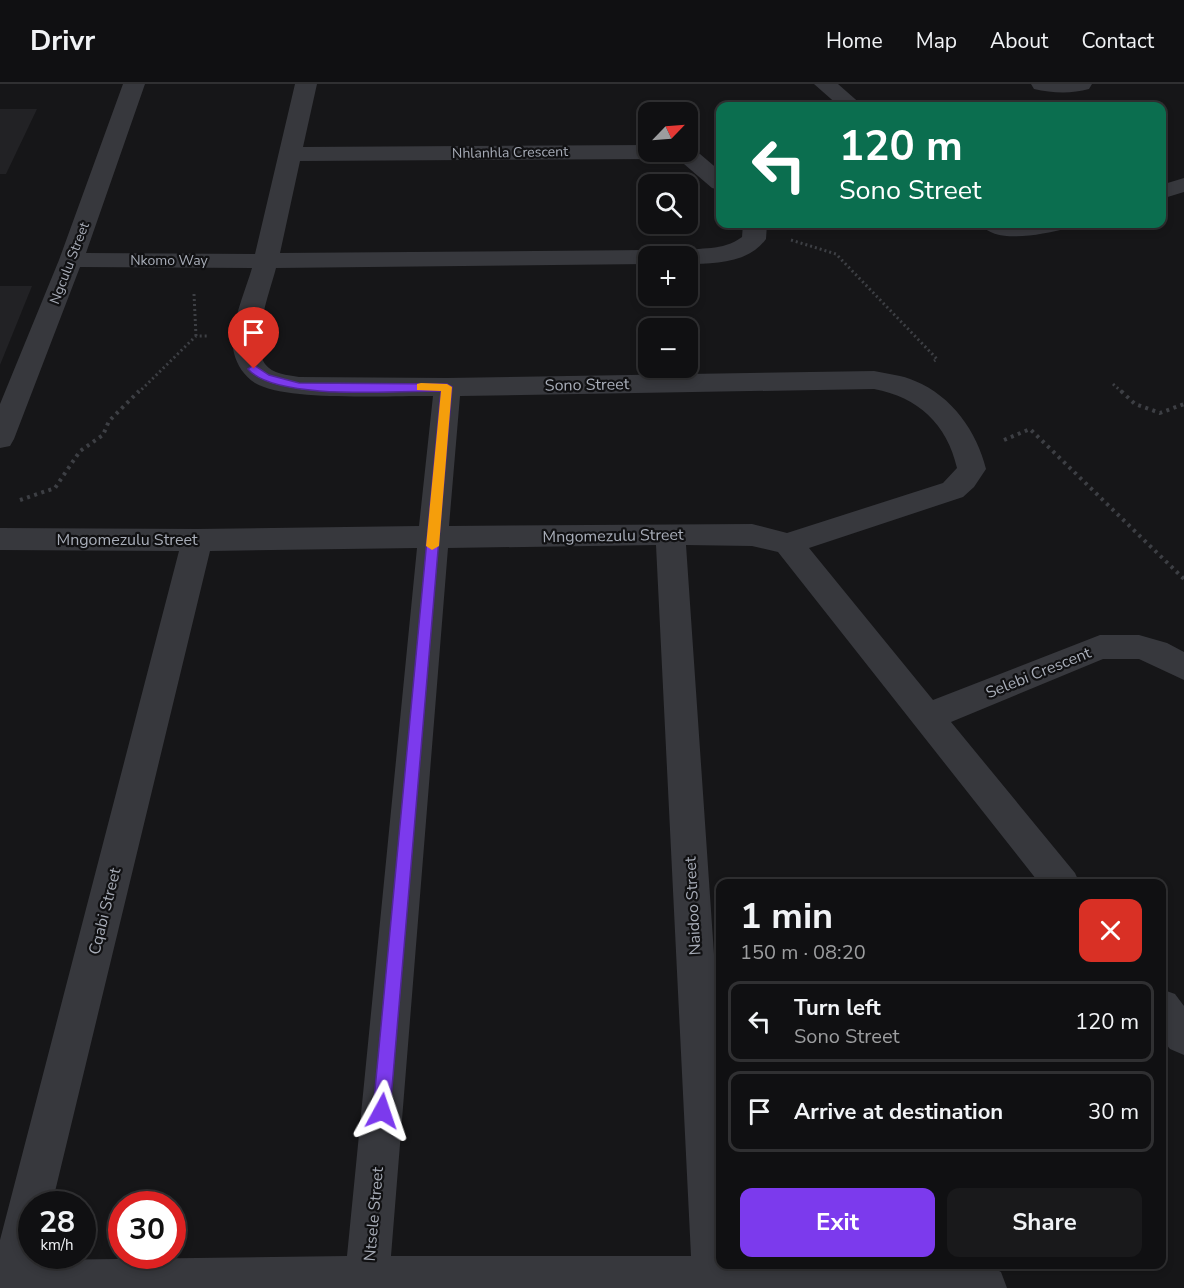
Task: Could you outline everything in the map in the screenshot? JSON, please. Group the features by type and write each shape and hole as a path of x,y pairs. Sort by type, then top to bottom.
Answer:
{"street":[{"name":"Ngculu Street","path":"0,439 71,260 134,84"},
{"name":"Sono Street","path":"306,84 266,261 246,336 247,353 254,369 266,378 299,386 447,387 874,380 906,386 925,398 952,423 970,453"},
{"path":"825,84 847,102"},
{"path":"1042,84 1074,86 1081,84"},
{"name":"Nhlanhla Crescent","path":"290,154 662,152 692,159 716,180"},
{"path":"1166,190 1184,185"},
{"path":"698,256 728,254 744,248 754,239 755,228"},
{"path":"1003,228 1008,230 1024,228"},
{"path":"266,261 638,257"},
{"name":"Nkomo Way","path":"71,260 266,261"},
{"name":"Ntsele Street","path":"366,1283 447,387"},
{"path":"970,453 972,469 953,490 788,544 1058,879"},
{"name":"Mngomezulu Street","path":"0,539 197,540 670,534 752,535 788,544"},
{"name":"Naidoo Street","path":"670,534 714,1278"},
{"name":"Cqabi Street","path":"6,1283 197,540"},
{"name":"Selebi Crescent","path":"927,717 1100,647 1138,647 1156,652 1184,667"},
{"path":"1166,1013 1184,1036"},
{"path":"6,1283 366,1283 920,1273 972,1281 986,1288"}],"path":[{"path":"761,228 836,254 937,359 906,386"},
{"path":"11,504 55,488 80,451 103,435 109,421 196,336 246,336"},
{"path":"1113,384 1136,404 1160,413 1184,405"},
{"path":"970,453 1030,429 1184,579"}],"shaded area":[{"path":"0,109 37,109 6,174 0,174"},
{"path":"0,286 32,286 0,365"}],"slow traffic":[{"path":"421,387 447,387 432,546"}],"route":[{"path":"254,369 266,378 299,386 447,387 382,1111"}]}
